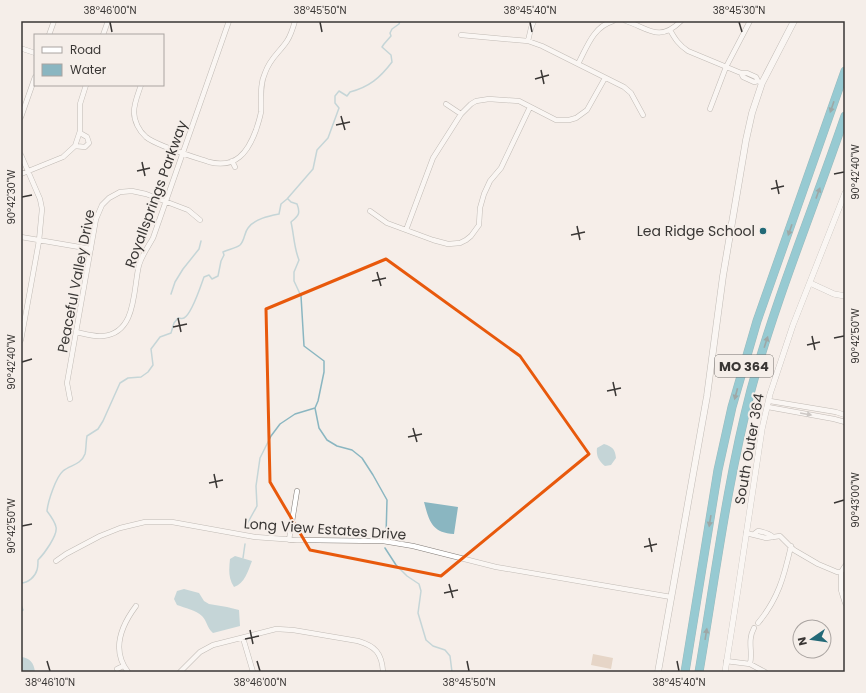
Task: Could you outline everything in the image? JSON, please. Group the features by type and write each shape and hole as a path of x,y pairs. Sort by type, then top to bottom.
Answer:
{"highway":[{"name":"MO 364","path":"685,672 717,476 734,399 757,321 845,71"},
{"name":"MO 364","path":"700,672 734,465 752,388 774,317 845,116"}],"main road":[{"path":"658,672 670,597 707,396 723,276 746,140 760,82 794,21"}],"street":[{"path":"49,34 54,21"},
{"path":"103,34 108,21"},
{"name":"Royallsprings Parkway","path":"76,332 96,336 107,336 118,331 126,322 131,312 140,263 153,238 229,21"},
{"path":"141,86 134,108 135,119 145,136 151,141 183,153 216,164 225,164 244,153 250,144 260,116 261,90 264,74 274,56 289,39 296,21"},
{"path":"528,41 534,21"},
{"path":"578,64 596,32 602,26 613,21"},
{"path":"626,21 653,32 670,30 681,21"},
{"path":"710,109 726,67 750,21"},
{"path":"670,30 681,46 741,73 743,77 754,82 760,82"},
{"path":"461,35 528,41 542,46 624,88 631,93 643,114"},
{"path":"23,49 34,53"},
{"path":"406,230 433,158 465,109 476,101 490,99 519,101 556,120 569,120 576,118 587,110 605,78"},
{"path":"21,118 34,79"},
{"path":"21,174 63,157 75,146 80,133 80,104 86,86"},
{"path":"446,104 461,114"},
{"path":"370,211 387,223 448,244 460,243 471,236 479,225 480,208 487,187 501,168 530,107"},
{"path":"75,146 85,147 89,143 87,137 80,133"},
{"path":"21,154 41,204 39,241 21,340"},
{"path":"232,161 235,167"},
{"name":"Peaceful Valley Drive","path":"70,399 67,384 90,249 98,212 102,205 110,197 120,192 132,191 146,194 188,210 200,220"},
{"name":"South Outer 364","path":"724,672 762,429 770,401 770,394 792,325 810,284 845,193"},
{"path":"21,237 90,249"},
{"path":"810,284 834,294 845,296"},
{"path":"770,401 836,412 845,415"},
{"path":"768,407 845,422"},
{"path":"289,540 297,491"},
{"name":"Long View Estates Drive","path":"56,561 66,554 120,528 145,522 172,522 255,537 289,540 383,541 413,546 496,567 670,597"},
{"path":"746,534 754,534 758,531 773,536 780,536 791,546 818,564 830,570 840,572"},
{"path":"758,623 767,612 779,592 791,546"},
{"path":"845,566 840,572 841,590 845,603"},
{"path":"128,672 120,656 120,639 127,618 136,606"},
{"path":"750,664 752,657 750,642 751,634 754,628"},
{"path":"180,672 194,657 206,648 213,645 268,631 282,629 358,641 368,644 378,652 383,663 384,672"},
{"path":"243,638 253,672"},
{"path":"726,661 750,664 765,672"},
{"path":"117,669 124,666"}],"highlighted area":[{"path":"386,259 520,356 589,454 441,576 310,550 270,482 266,309"}],"shaded area":[{"path":"593,654 613,658 611,669 591,665"}],"water":[{"path":"604,444 611,447 615,452 616,458 611,465 605,466 598,456 597,448"},
{"path":"424,502 458,507 454,534 441,531 433,525"},
{"path":"235,556 252,561 241,583 234,587 229,570 230,559"},
{"path":"184,589 199,593 204,601 209,604 239,610 240,626 213,633 200,614 177,605 174,599 177,591"},
{"path":"21,657 27,658 31,662 34,666 35,672 21,672"}],"waterway":[{"path":"21,583 29,581 35,575 38,560 47,549 55,535 56,527 47,511 55,484 63,471 78,463 83,458 87,436 98,429 103,421 120,383 128,378 141,377 148,372 153,365 151,349 160,337 171,333 174,323 178,318 183,318 190,311 204,277 209,275 212,279 218,276 221,261 224,255 223,252 240,245 247,230 254,222 262,218 279,214 281,204 313,169 317,150 328,138 339,108 335,103 335,96 339,91 347,96 350,92 368,85 388,68 392,62 391,55 382,47 391,36 390,33 392,29 399,24 400,21"},
{"path":"288,199 297,204 299,210 299,213 291,222 299,260 294,272 294,281 301,296 304,346 324,361 324,372 318,401 315,408 319,428 327,440 337,446 352,450 362,458 373,475 387,500 386,536"},
{"path":"171,294 175,282 199,249 201,241"},
{"path":"247,524 257,506 256,486 260,458 271,436 280,424 295,414 315,408"},
{"path":"243,558 245,544"},
{"path":"385,548 396,565 407,576 419,584 421,591 418,613 426,640 433,646 445,650 450,656 452,672"},
{"path":"21,605 23,610 21,611"}],"place":[{"name":"Lea Ridge School","path":"763,231"}]}
